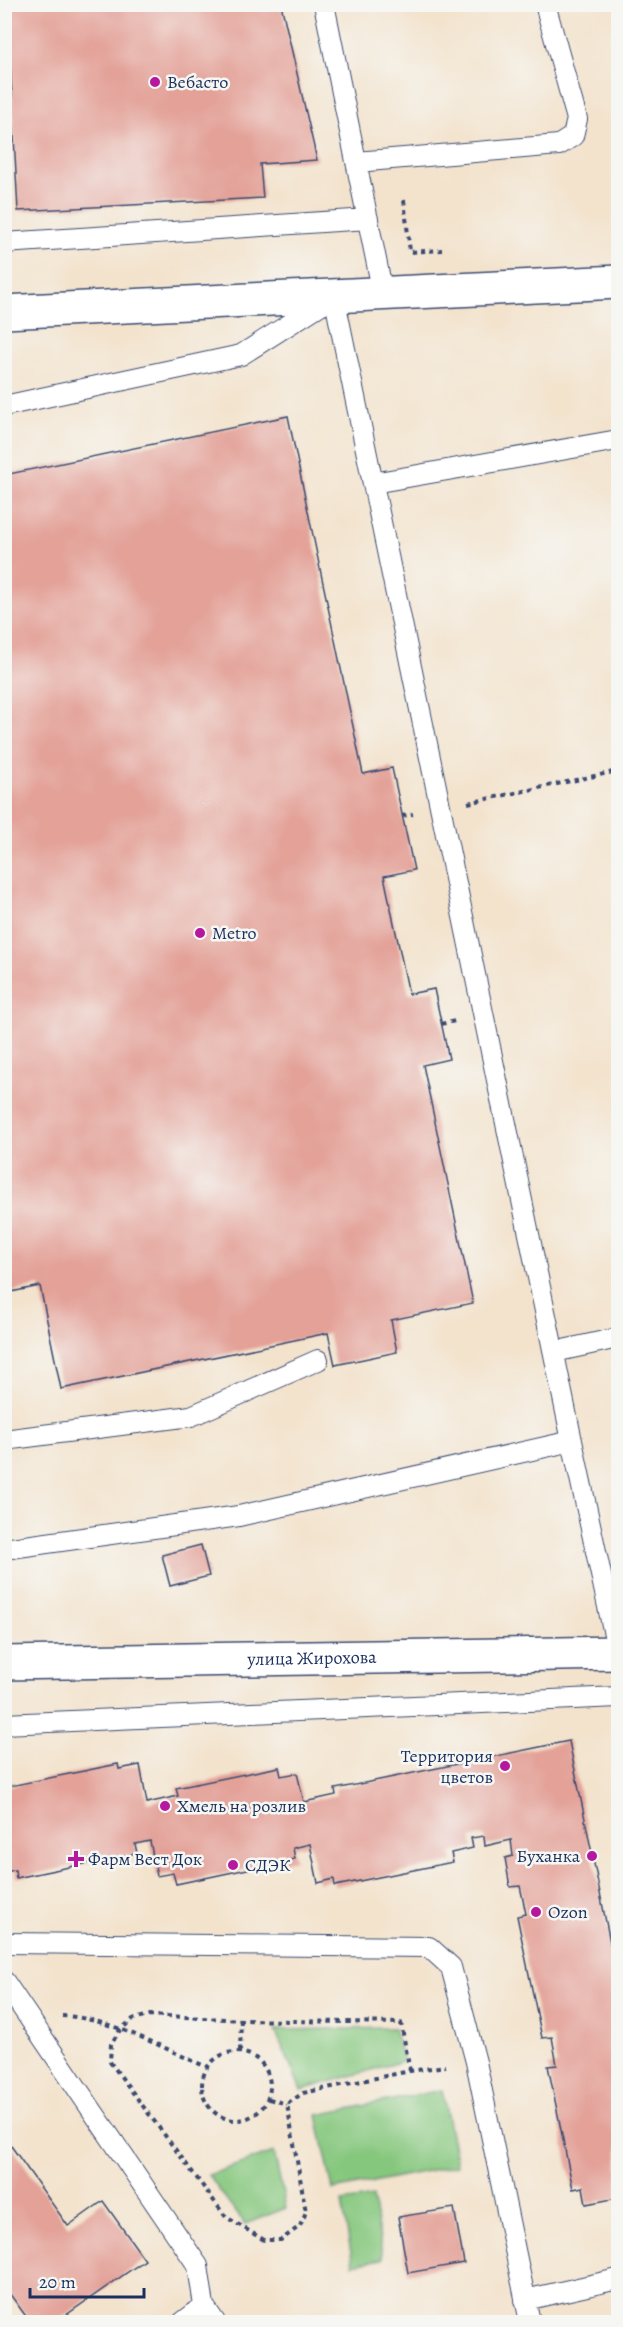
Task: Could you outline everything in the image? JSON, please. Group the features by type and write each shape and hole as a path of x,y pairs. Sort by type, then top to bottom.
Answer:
{"street":[{"path":"4,312 618,282"},
{"name":"улица Жирохова","path":"4,1663 618,1653"}],"lane":[{"path":"324,4 383,294"},
{"path":"356,162 559,145 573,136 577,119 546,4"},
{"path":"4,243 368,219"},
{"path":"4,406 241,355 334,296 618,1653"},
{"path":"373,483 618,440"},
{"path":"554,1352 618,1338"},
{"path":"4,1440 191,1416 318,1360"},
{"path":"4,1549 239,1516 572,1441"},
{"path":"4,1724 618,1697"},
{"path":"4,1943 429,1947 451,1968 476,2061 530,2322"},
{"path":"4,1982 198,2266 204,2306 215,2322"},
{"path":"525,2300 618,2279"},
{"path":"183,2322 204,2306"}],"path":[{"path":"404,200 410,252 442,250"},
{"path":"402,816 618,771"},
{"path":"287,2104 306,2212 300,2226 292,2233 280,2240 264,2240 226,2217 110,2062 111,2044 120,2030 134,2019 150,2015 241,2020 401,2022 410,2071"},
{"path":"29,2016 77,2016 120,2030 207,2067"},
{"path":"240,2051 241,2020"},
{"path":"240,2051 262,2062 269,2073 271,2086 269,2099 262,2110 252,2117 239,2121 215,2114 206,2104 202,2092 202,2079 207,2067 216,2058 227,2052 240,2051"},
{"path":"287,2104 303,2093 410,2071 476,2061"},
{"path":"269,2099 287,2104"}],"green space":[{"path":"394,2028 403,2061 301,2090 275,2030"},
{"path":"442,2090 457,2165 333,2190 317,2115"},
{"path":"274,2152 286,2208 245,2224 208,2175"},
{"path":"373,2197 383,2259 353,2264 342,2202"}],"building":[{"name":"Вебасто","path":"7,4 281,4 317,160 260,164 263,198 18,211"},
{"name":"Metro","path":"288,416 363,774 392,768 414,870 384,876 409,994 434,989 449,1059 423,1065 473,1303 391,1320 397,1352 335,1365 328,1333 61,1389 40,1286 11,1292 4,1260 4,475"},
{"path":"201,1545 209,1576 170,1586 162,1555"},
{"path":"569,1741 618,1981 618,2198 586,2204 583,2187 573,2189 548,2066 557,2065 552,2037 542,2038 517,1916 526,1914 520,1886 510,1887 505,1858 513,1856 511,1840 485,1846 484,1836 471,1838 473,1848 451,1853 453,1862 335,1886 334,1879 318,1883 310,1844 293,1848 295,1859 176,1884 173,1873 157,1876 150,1841 135,1844 137,1853 16,1878 15,1870 5,1872 5,1787 118,1764 119,1769 140,1765 147,1803 178,1796 176,1788 279,1767 281,1776 297,1773 304,1802 336,1795 335,1789"},
{"path":"4,2136 68,2226 103,2201 145,2260 56,2322 30,2322 4,2286"},
{"path":"454,2208 464,2263 408,2273 398,2217"}],"place":[{"name":"Вебасто","path":"155,82"},
{"name":"Metro","path":"200,933"},
{"name":"Территория цветов","path":"505,1766"},
{"name":"Хмель на розлив","path":"165,1806"},
{"name":"Буханка","path":"592,1856"},
{"name":"Фарм Вест Док","path":"76,1859"},
{"name":"СДЭК","path":"233,1865"},
{"name":"Ozon","path":"536,1912"}]}
